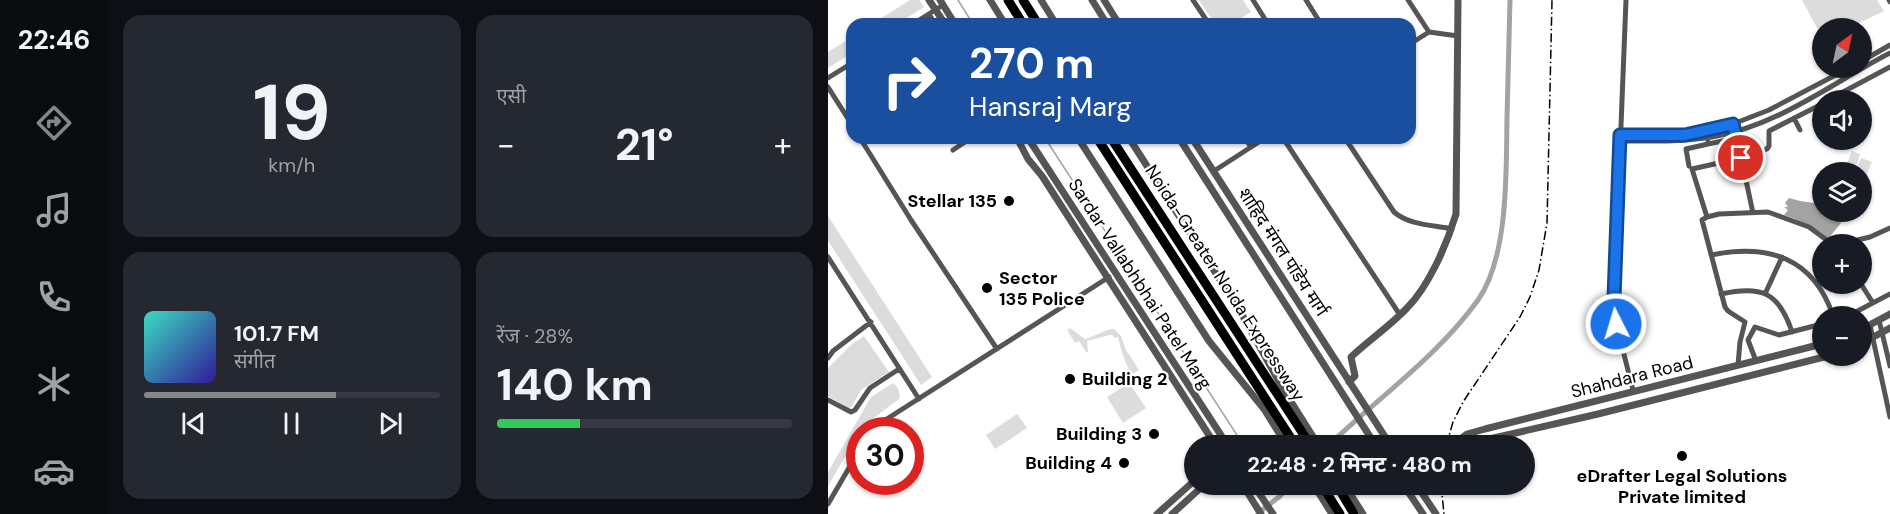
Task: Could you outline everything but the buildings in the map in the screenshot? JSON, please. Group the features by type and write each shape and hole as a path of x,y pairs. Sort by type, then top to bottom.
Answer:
{"highway":[{"path":"1008,0 1019,18"},
{"path":"1023,0 1034,18"},
{"name":"Noida-Greater Noida Expressway","path":"1101,144 1284,435"},
{"name":"Noida-Greater Noida Expressway","path":"1115,144 1299,421 1306,435"},
{"path":"1326,495 1329,503 1340,514"},
{"path":"1346,495 1354,514"}],"street":[{"path":"929,0 934,18"},
{"path":"990,0 1001,18"},
{"path":"1041,0 1052,18"},
{"path":"1092,0 1103,18"},
{"path":"1104,0 1115,18"},
{"path":"1193,0 1205,18"},
{"path":"1253,0 1264,18"},
{"path":"1306,0 1317,18"},
{"path":"1408,0 1429,32"},
{"path":"1351,383 1355,376 1351,357 1410,306 1428,278 1452,229 1456,214 1458,0"},
{"path":"1626,0 1614,302 1616,324 1633,390"},
{"path":"922,18 941,3 951,18"},
{"path":"932,12 938,18"},
{"path":"1416,40 1429,32 1458,36"},
{"path":"1872,55 1890,45"},
{"path":"1620,138 1685,135 1735,127 1776,117 1890,53"},
{"path":"1884,57 1888,69"},
{"path":"1878,60 1888,69"},
{"path":"828,78 846,67"},
{"path":"1847,90 1888,69"},
{"path":"1689,166 1686,149 1708,141 1830,78"},
{"path":"828,87 846,116"},
{"path":"1707,217 1692,169 1741,158 1768,148 1769,131 1812,109"},
{"path":"1794,118 1800,130"},
{"path":"1735,127 1753,213"},
{"path":"1620,138 1708,141 1737,138"},
{"path":"864,144 911,220 998,349"},
{"path":"953,150 962,144"},
{"name":"Sardar Vallabhbhai Patel Marg","path":"1020,144 1209,435"},
{"name":"Sardar Vallabhbhai Patel Marg","path":"1032,144 1221,435"},
{"path":"1082,144 1209,340 1284,435"},
{"path":"1133,144 1240,311 1299,421 1310,435"},
{"path":"1183,144 1369,435"},
{"name":"शाहिद मंगल पांडेय मार्ग","path":"1196,144 1384,435"},
{"path":"1214,171 1256,144"},
{"path":"1287,144 1400,315"},
{"path":"1349,144 1394,212 1400,217 1452,229"},
{"path":"1812,327 1776,335 1745,322 1727,309 1702,222 1707,217 1724,214 1768,212 1809,227 1818,234"},
{"path":"1872,236 1890,228"},
{"path":"1711,255 1746,250 1766,252 1782,257 1795,263 1816,282 1828,306"},
{"path":"828,257 919,399"},
{"path":"1765,294 1782,257"},
{"path":"891,417 1116,273"},
{"path":"1721,294 1745,289 1765,294 1779,304 1792,332"},
{"path":"1867,294 1873,303"},
{"path":"1867,306 1890,294"},
{"path":"1872,324 1890,314"},
{"path":"1879,320 1890,366"},
{"path":"828,358 831,349 871,322"},
{"path":"1738,365 1745,322"},
{"path":"1301,328 1311,323"},
{"path":"1755,327 1748,340 1756,361"},
{"path":"1873,338 1890,328"},
{"path":"1872,334 1890,417"},
{"name":"Shahdara Road","path":"1466,435 1633,390 1812,347"},
{"name":"Shahdara Road","path":"1510,435 1812,360"},
{"path":"828,400 851,412 855,410 870,388 899,369"},
{"path":"1643,388 1646,402"},
{"path":"828,504 846,473"},
{"path":"1157,514 1184,490"},
{"path":"1172,514 1193,495"},
{"path":"1249,495 1261,514"},
{"path":"1260,495 1272,514"},
{"path":"1322,495 1329,503 1332,514"},
{"path":"1349,495 1364,514"},
{"path":"1410,495 1423,514"},
{"path":"1424,495 1436,514"}],"shaded area":[{"path":"910,0 919,0 924,7 907,18 882,18"},
{"path":"1199,0 1243,0 1251,12 1242,18 1211,18"},
{"path":"1802,0 1877,0 1884,11 1870,18 1812,18"},
{"path":"846,41 846,57 828,68 828,52"},
{"path":"1852,151 1860,154 1858,162 1848,162"},
{"path":"1861,158 1872,162 1859,162"},
{"path":"1789,198 1812,203 1812,222 1841,223 1832,234 1820,234 1784,215 1788,210 1784,207 1788,207 1785,203"},
{"path":"828,216 932,377 921,385 828,241"},
{"path":"1070,328 1085,339 1114,329 1121,336 1126,350 1139,370 1131,375 1118,337 1114,338 1110,335 1087,341 1088,352 1086,352 1079,341 1075,343 1067,330"},
{"path":"864,336 889,372 861,390 850,409 828,396 828,368 852,344"},
{"path":"893,383 900,395 899,399 875,417 860,417 871,397"},
{"path":"1129,383 1146,408 1123,423 1107,397"},
{"path":"1017,414 1027,428 995,449 986,435"},
{"path":"846,441 846,455 828,486 828,472"}],"waterway":[{"path":"958,0 969,18"},
{"path":"1340,435 1426,359 1462,321 1488,282 1501,237 1506,187 1510,0"},
{"path":"1049,144 1237,435"},
{"path":"1258,513 1281,495"}],"railway":[{"path":"1449,435 1463,402 1520,317 1539,270 1547,223 1552,0"},
{"path":"1442,495 1444,514"}],"place":[{"name":"Stellar 135","path":"1009,201"},
{"name":"Sector 135 Police","path":"987,288"},
{"name":"Building 2","path":"1070,379"},
{"name":"Building 3","path":"1154,434"},
{"name":"eDrafter Legal Solutions Private limited","path":"1682,456"},
{"name":"Building 4","path":"1124,463"}],"route":[{"path":"1616,324 1614,298 1620,135 1685,135 1733,124 1741,158"}]}
